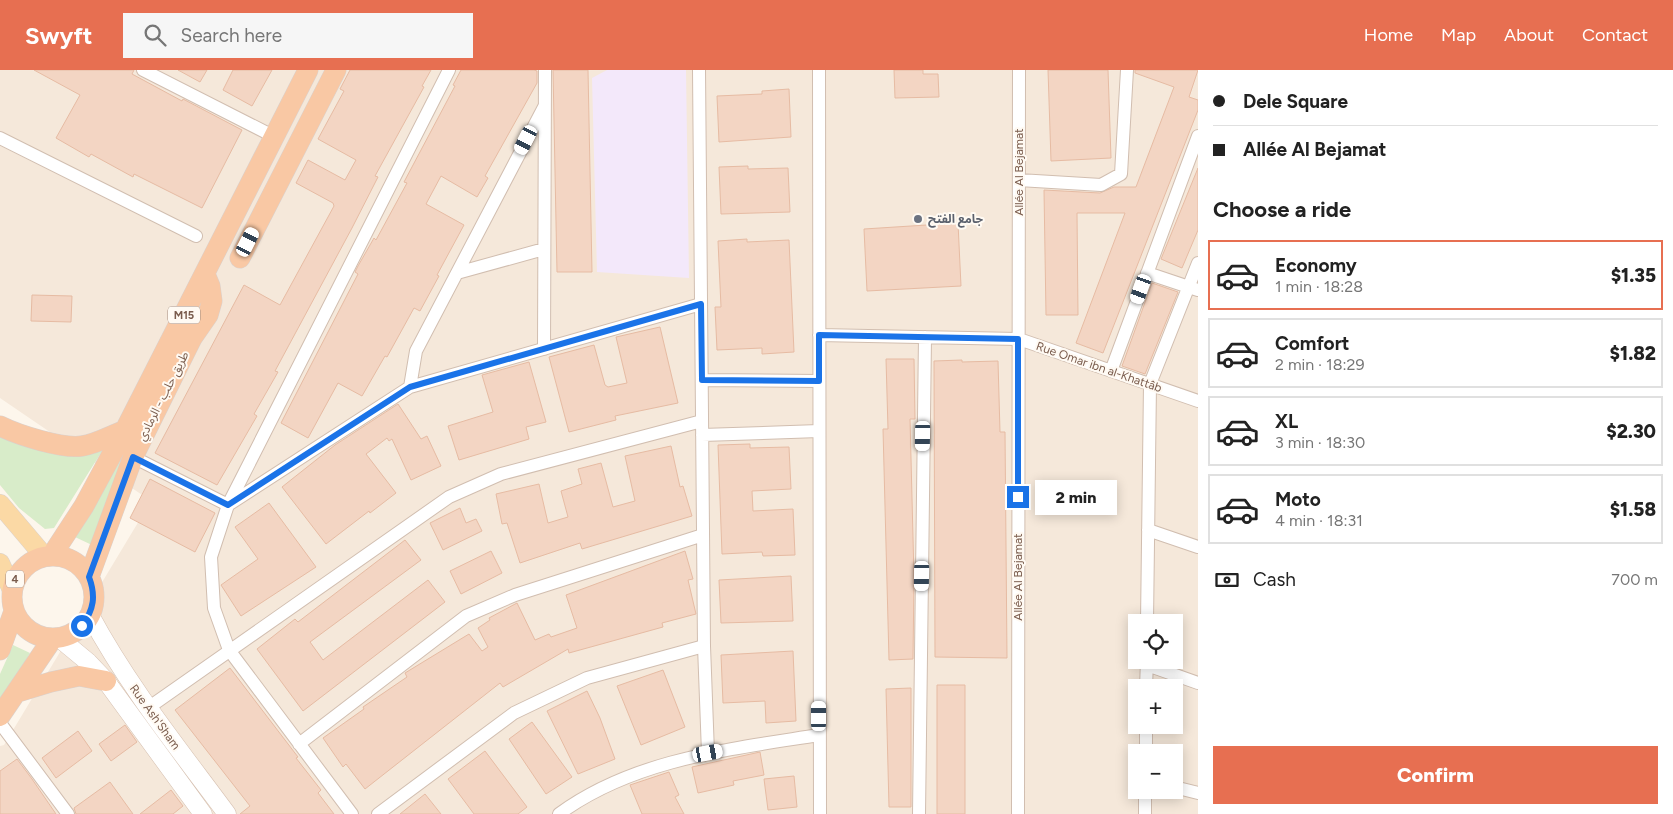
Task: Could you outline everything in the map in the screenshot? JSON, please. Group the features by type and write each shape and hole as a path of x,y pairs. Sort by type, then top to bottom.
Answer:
{"highway":[{"name":"طريق حلب - الرمادي","path":"48,556 84,506 125,430 308,70"},
{"path":"240,258 336,70"},
{"path":"242,201 264,211"},
{"name":"طريق حلب - الرمادي","path":"89,577 133,457 192,338 208,316 212,301 210,286 205,274"},
{"path":"0,426 13,433 51,443 81,446 125,430"},
{"path":"14,611 20,622 29,631 41,636 56,638 72,634 82,626 90,615 94,602 93,589 89,577 80,565 66,558 48,556"},
{"name":"4","path":"0,650 14,611 12,590 16,578 23,568 33,560 48,556"},
{"path":"0,716 56,638"},
{"path":"18,692 50,682 79,676 106,681"}],"main road":[{"path":"0,504 48,556"},
{"path":"0,563 12,590"},
{"name":"Rue Ash'Sham","path":"90,615 108,649 148,708 227,814"},
{"name":"Rue Ash'Sham","path":"56,638 88,662 106,681 203,814"}],"street":[{"path":"143,70 275,137"},
{"path":"352,814 229,650 214,608 211,557 228,505 449,70"},
{"path":"544,70 544,349"},
{"path":"699,70 704,646 708,753"},
{"path":"819,70 820,814"},
{"name":"Allée Al Bejamat","path":"1018,814 1019,70"},
{"path":"1019,180 1101,185 1121,174 1127,70"},
{"path":"410,387 416,351 544,107"},
{"path":"1111,371 1147,273 1192,171 1198,136"},
{"path":"0,138 196,236"},
{"path":"457,273 544,249"},
{"path":"1147,614 1150,384 1193,289 1198,262"},
{"path":"1147,273 1193,289"},
{"path":"228,505 410,387 701,304"},
{"name":"Rue Omar ibn al-Khattâb","path":"819,335 1018,339 1198,401"},
{"path":"919,814 924,337"},
{"path":"702,380 819,381"},
{"path":"148,708 449,497 501,474 702,421"},
{"path":"702,435 819,431"},
{"path":"133,457 228,505"},
{"path":"1148,530 1198,547"},
{"path":"299,744 466,616 515,595 703,535"},
{"path":"378,814 514,713 587,678 704,646"},
{"path":"1162,669 1198,683"},
{"path":"0,723 68,814"},
{"path":"559,814 581,798 647,770 708,753 819,735"},
{"path":"1183,789 1198,793"},
{"path":"1145,799 1145,814"}],"shaded area":[{"path":"0,70 1198,70 1198,814 0,814 0,746 4,745 151,501 0,398"},
{"path":"607,70 686,70 689,278 597,272 592,78"}],"green space":[{"path":"196,308 200,309 94,546 75,537"},
{"path":"0,436 107,443 54,528 45,529 19,508 0,485"},
{"path":"13,645 30,653 0,706 0,674"}],"building":[{"path":"34,70 134,70 132,74 242,130 202,208 134,174 133,177 91,154 89,157 56,138 80,95"},
{"path":"178,70 207,70 200,82"},
{"path":"233,70 272,70 252,106 223,90"},
{"path":"350,70 431,70 422,86 424,87 375,176 378,177 352,228 275,371 278,372 254,414 257,416 217,485 155,453 244,285 280,305 334,206 333,203 296,183 308,160 345,180 356,160 318,139 344,91 340,89"},
{"path":"461,70 534,70 537,71 537,83 485,176 488,178 477,197 441,176 426,204 464,225 437,275 439,276 420,311 414,308 387,357 385,356 362,396 338,383 308,438 281,423 358,274 355,272 358,266 374,238 376,240 407,183 404,182 455,86 453,85"},
{"path":"553,70 588,70 592,272 557,272"},
{"path":"894,70 923,70 923,74 938,74 939,97 895,98"},
{"path":"1048,70 1108,70 1111,158 1051,161"},
{"path":"1135,70 1198,70 1189,97 1198,100 1198,110 1103,353 1076,343 1125,213 1077,213 1078,315 1046,315 1044,190 1100,193 1114,187 1136,187 1174,87 1135,73"},
{"path":"789,89 791,137 719,142 717,96 762,94 762,91"},
{"path":"748,166 748,169 788,168 790,212 721,214 719,167"},
{"path":"1198,168 1198,230 1182,268 1161,259"},
{"path":"958,223 961,286 867,291 864,229"},
{"path":"747,239 747,242 789,240 794,352 762,354 762,348 717,350 715,307 721,307 718,241"},
{"path":"1152,283 1178,292 1145,374 1122,366"},
{"path":"32,295 72,296 71,322 31,321"},
{"path":"660,327 678,403 615,416 616,420 569,432 549,357 594,345 605,385 608,387 627,383 616,337"},
{"path":"886,359 914,359 915,419 910,419 914,577 913,659 889,660 883,429 888,429"},
{"path":"962,360 962,362 998,361 1000,432 1005,432 1007,658 935,657 934,361"},
{"path":"529,362 546,422 526,427 529,439 459,460 448,426 493,412 482,375"},
{"path":"398,404 421,439 427,436 441,466 411,480 392,439 389,441 387,438 366,454 396,493 326,544 282,487 335,445"},
{"path":"750,444 750,448 789,447 791,489 752,491 753,511 793,509 795,555 763,556 762,552 722,554 718,445"},
{"path":"671,446 680,487 683,486 692,516 582,549 580,543 520,563 507,523 502,524 496,494 539,484 548,523 568,517 561,491 582,484 578,469 601,463 613,507 635,501 625,456"},
{"path":"150,479 215,513 195,552 130,518"},
{"path":"269,503 316,567 241,616 221,585 258,559 235,527"},
{"path":"460,508 466,523 476,519 482,531 443,550 430,523"},
{"path":"405,540 421,560 310,642 323,660 428,580 445,602 303,711 257,649 295,619 298,622"},
{"path":"491,551 502,573 461,594 450,571"},
{"path":"685,551 693,579 688,580 696,614 662,623 663,627 569,653 568,649 503,687 500,683 365,789 346,764 343,767 323,738 364,709 363,707 407,677 405,673 469,634 482,651 488,647 478,628 490,620 489,618 517,603 535,640 549,634 551,637 577,628 566,595"},
{"path":"791,576 793,621 721,623 719,580"},
{"path":"793,651 796,721 766,723 765,701 723,703 721,655"},
{"path":"230,668 298,757 296,758 321,790 318,793 334,814 240,814 250,806 175,710"},
{"path":"663,670 685,727 641,745 617,686"},
{"path":"937,685 965,685 965,814 937,814"},
{"path":"911,688 911,807 889,807 886,689"},
{"path":"587,691 600,718 615,759 578,774 547,711"},
{"path":"532,722 572,777 546,794 509,739"},
{"path":"125,725 137,742 111,761 99,744"},
{"path":"78,731 92,751 56,778 42,758"},
{"path":"485,751 527,807 518,814 474,814 448,779"},
{"path":"760,752 764,775 733,781 734,785 698,793 692,767"},
{"path":"17,759 56,814 0,814 0,771"},
{"path":"669,772 679,795 675,797 684,814 642,814 630,785"},
{"path":"794,776 797,807 768,810 764,779"},
{"path":"110,782 133,814 76,814 74,808"},
{"path":"171,790 183,806 173,814 140,814"},
{"path":"425,794 441,814 400,814"}],"place":[{"name":"جامع الفتح","path":"918,219"}],"route":[{"path":"82,626 90,615 94,602 93,589 89,577 133,457 228,505 410,387 701,304 702,380 819,381 819,335 1018,339 1018,497"}]}
